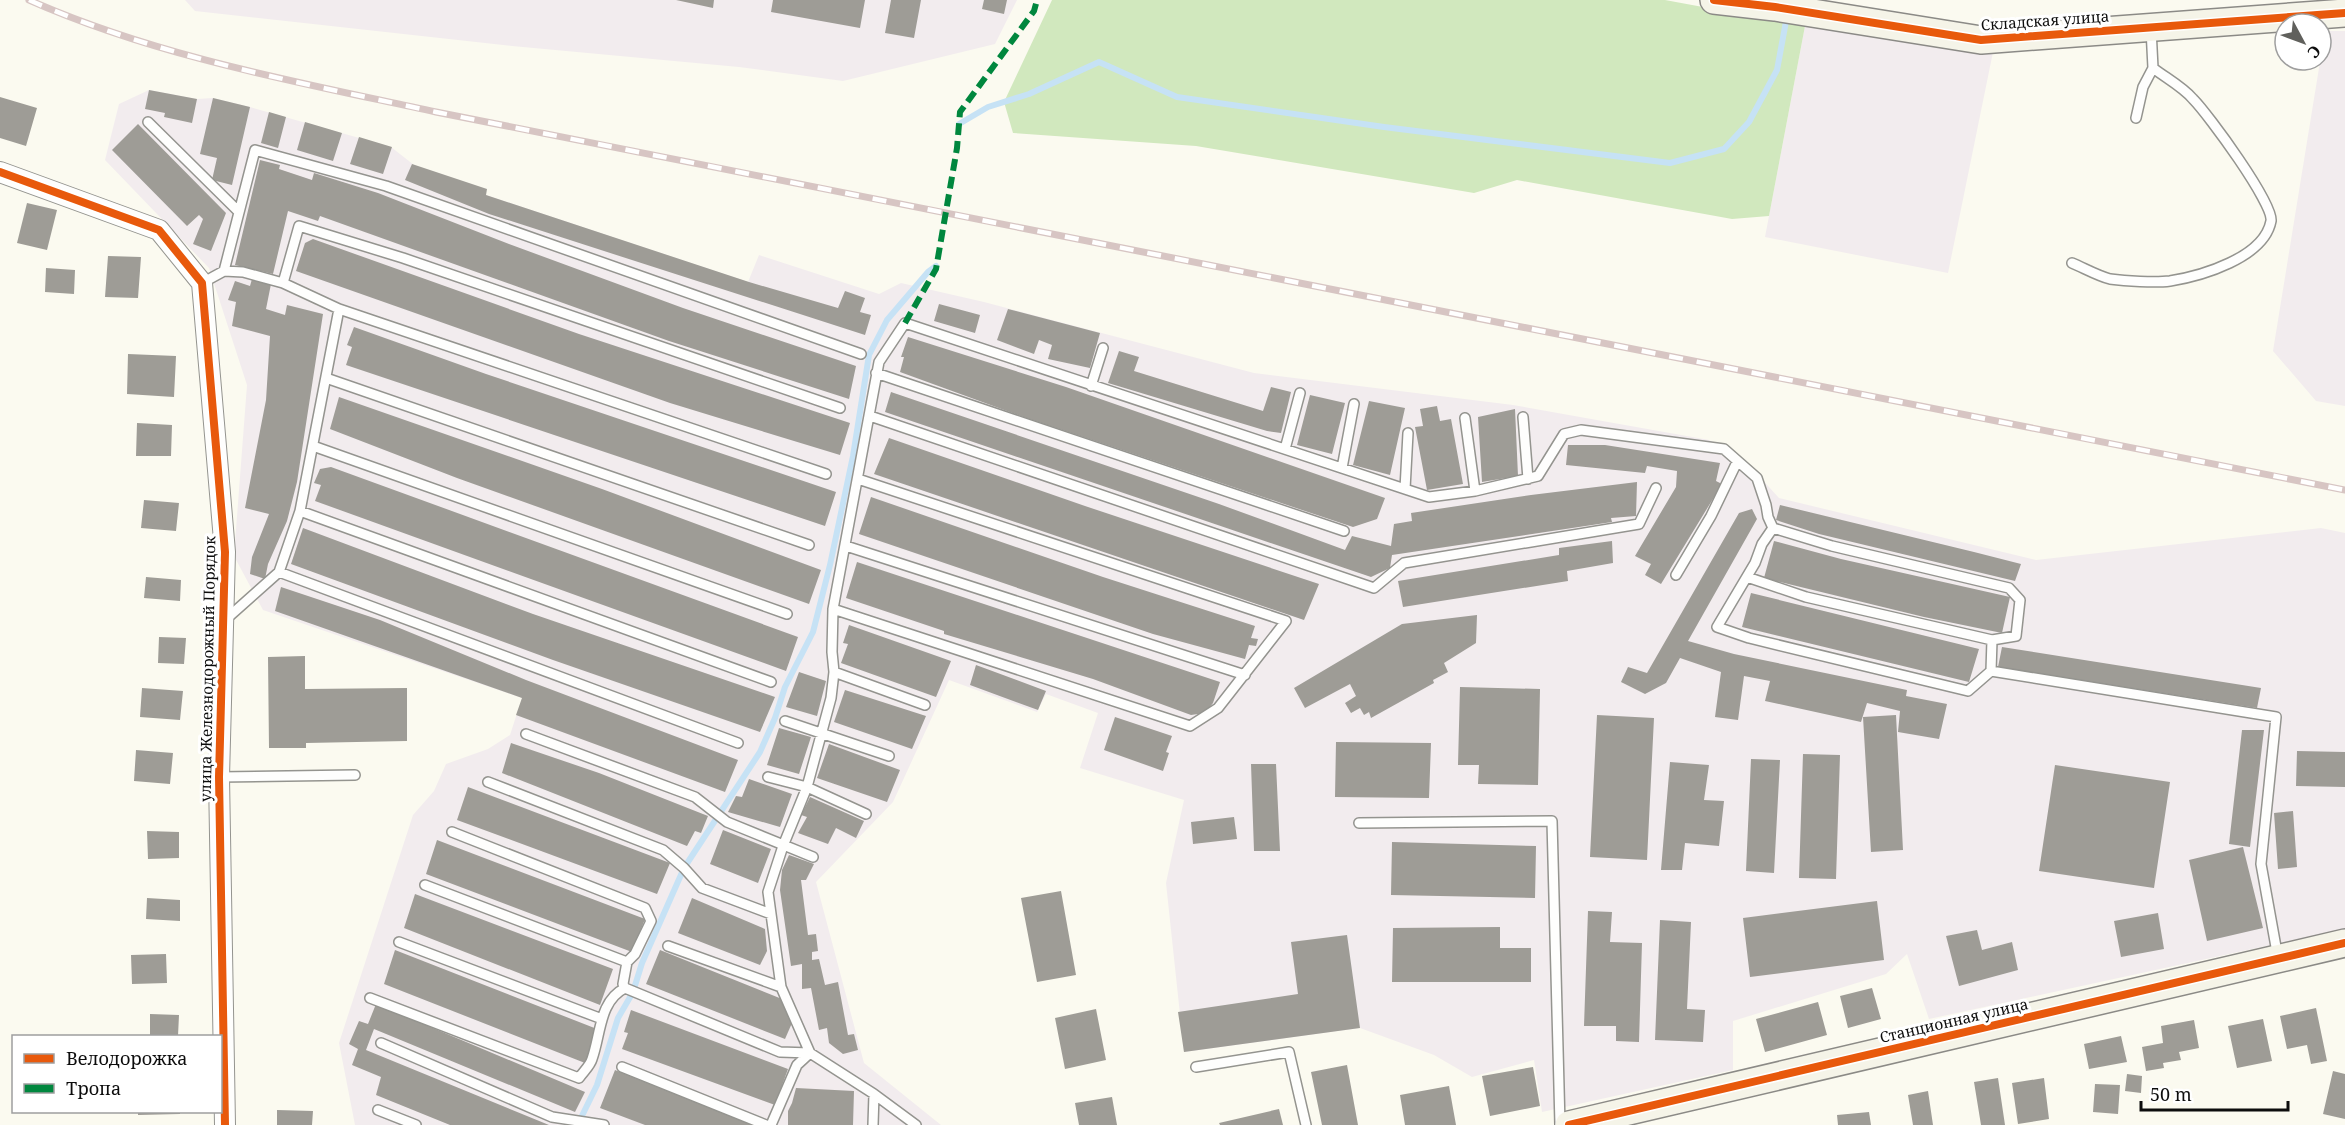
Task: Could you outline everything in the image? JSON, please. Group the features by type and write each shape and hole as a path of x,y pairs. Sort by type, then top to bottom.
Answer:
{"street":[{"name":"Складская улица","path":"1714,0 1775,4 1981,40 2345,13"},
{"path":"0,172 159,230 201,283"},
{"name":"улица Железнодорожный Порядок","path":"201,283 225,552 219,777 225,1125"},
{"name":"Станционная улица","path":"1569,1125 2345,943"}],"lane":[{"path":"2136,118 2143,87 2153,68 2151,27"},
{"path":"2072,263 2109,279 2168,281 2217,268 2248,253 2265,235 2271,220 2268,207 2251,178 2192,97 2153,68"},
{"path":"148,122 239,212"},
{"path":"224,271 255,150 386,186 861,354"},
{"path":"283,283 299,226 414,262 840,408"},
{"path":"201,283 224,271 243,272 283,283 339,309 826,474"},
{"path":"222,623 279,572 300,511 339,309"},
{"path":"810,1053 781,987 768,892 783,846 807,787 831,698 834,672 833,609 870,416 876,373 879,362 905,323 1429,497 1475,491 1539,476 1564,434 1581,430 1724,449 1757,478 1773,528 1832,546 2009,588 2020,600 2016,636 1992,640 1816,599 1747,577"},
{"path":"1091,386 1103,348"},
{"path":"876,373 1344,531"},
{"path":"326,378 809,545"},
{"path":"1284,449 1300,393"},
{"path":"1342,468 1354,404"},
{"path":"870,416 1374,588 1404,563 1639,524 1656,488"},
{"path":"1523,417 1528,479"},
{"path":"1465,418 1475,491"},
{"path":"1405,489 1408,433"},
{"path":"313,446 787,614"},
{"path":"1676,575 1711,516 1737,462"},
{"path":"833,609 1190,726 1218,708 1286,621 858,479"},
{"path":"300,511 771,682"},
{"path":"1773,528 1768,533 1755,563 1717,627 1749,638 1968,692 1991,671 1992,640"},
{"path":"846,546 1245,675"},
{"path":"279,572 738,743"},
{"path":"1991,671 2276,717 2261,864 2278,958"},
{"path":"834,672 924,705"},
{"path":"785,721 889,756"},
{"path":"526,734 695,796 727,822 813,857"},
{"path":"219,777 355,775"},
{"path":"768,777 807,787 866,814"},
{"path":"488,782 663,850 702,888 771,914"},
{"path":"1359,823 1552,821 1560,1125"},
{"path":"452,832 645,908 651,921 635,954 627,962 623,984 626,988 780,1052 810,1053 874,1094 916,1125"},
{"path":"425,885 627,962"},
{"path":"399,942 602,1018"},
{"path":"668,946 781,987"},
{"path":"370,998 579,1078 592,1061 602,1018 614,994 626,988"},
{"path":"381,1043 552,1117 604,1125"},
{"path":"1196,1067 1289,1052 1306,1125"},
{"path":"622,1067 768,1125 797,1065 810,1053"},
{"path":"873,1125 874,1094"},
{"path":"378,1110 417,1125"}],"shaded area":[{"path":"185,0 1017,0 995,44 843,81 739,67 512,46 195,11"},
{"path":"1805,26 1993,52 1948,273 1765,237"},
{"path":"2333,31 2345,31 2345,406 2316,401 2273,351 2318,72 2333,72"},
{"path":"149,90 197,99 213,98 391,147 414,165 486,195 748,282 759,255 879,294 901,283 984,302 1254,373 1513,405 1709,440 1724,449 1737,462 1748,464 1779,498 2036,560 2321,528 2345,533 2345,929 1929,1019 1907,954 1886,974 1733,1021 1733,1070 1542,1112 1534,1060 1472,1077 1434,1055 1360,1028 1184,1052 1166,883 1184,800 1080,768 1098,713 1046,694 1037,712 949,680 893,802 816,882 864,1063 941,1125 355,1125 339,1043 413,815 434,791 446,764 488,749 510,735 522,698 263,610 234,556 247,385 209,268 105,160 119,104"}],"green space":[{"path":"1052,0 1665,0 1805,26 1769,216 1732,219 1517,180 1474,193 1196,146 1013,133 1004,102"}],"building":[{"path":"676,0 714,0 713,8"},
{"path":"773,0 865,0 860,28 771,12"},
{"path":"891,0 921,0 914,38 885,33"},
{"path":"984,0 1007,0 1004,14 982,9"},
{"path":"149,90 197,99 192,123 164,117 165,113 145,109"},
{"path":"0,97 37,108 26,146 0,138"},
{"path":"213,98 250,107 232,185 212,180 217,158 200,154"},
{"path":"269,112 286,117 278,148 261,143"},
{"path":"305,122 342,133 333,161 297,150"},
{"path":"138,124 226,213 211,251 193,244 203,219 199,215 187,226 112,150"},
{"path":"359,137 392,147 383,174 350,164"},
{"path":"260,160 280,165 279,169 312,180 314,173 378,193 683,308 856,366 849,399 669,341 320,216 318,221 288,211 273,274 235,265"},
{"path":"412,164 487,189 486,195 749,282 838,308 845,291 865,298 860,312 871,315 865,335 489,214 405,180"},
{"path":"27,203 57,210 47,250 17,243"},
{"path":"313,239 579,334 850,423 840,455 670,403 296,271 305,243"},
{"path":"108,256 141,257 138,298 105,297"},
{"path":"46,268 75,270 74,294 45,292"},
{"path":"252,279 271,284 266,309 285,315 287,305 323,314 297,482 287,521 268,564 265,579 250,574 252,557 269,514 245,508 266,400 270,336 232,326 236,302 228,300 235,281 250,286"},
{"path":"939,304 980,315 975,333 934,321"},
{"path":"1008,309 1100,333 1090,368 1048,359 1052,345 1039,340 1034,354 997,340"},
{"path":"354,327 836,492 825,526 346,365 352,347 347,345"},
{"path":"908,337 1066,387 1385,498 1377,519 1353,527 1026,418 900,372 904,357 901,357"},
{"path":"1119,351 1139,357 1134,371 1263,411 1271,387 1291,392 1281,433 1267,431 1108,383"},
{"path":"128,354 176,356 174,397 127,394"},
{"path":"891,392 1219,504 1345,550 1352,536 1391,546 1394,524 1412,521 1411,513 1637,482 1636,516 1611,518 1612,522 1392,555 1390,568 1371,577 885,412"},
{"path":"1310,395 1345,403 1332,454 1297,445"},
{"path":"339,397 602,489 821,570 809,604 457,478 330,429"},
{"path":"1369,401 1405,408 1390,475 1353,465"},
{"path":"1437,406 1440,421 1451,419 1463,484 1427,490 1415,427 1423,426 1420,409"},
{"path":"1515,409 1518,476 1482,482 1478,417"},
{"path":"137,423 172,425 171,456 136,456"},
{"path":"889,438 1319,584 1304,620 874,474"},
{"path":"1568,445 1605,445 1720,463 1716,481 1722,484 1661,584 1645,575 1651,564 1635,556 1676,487 1677,471 1647,466 1645,473 1566,465"},
{"path":"331,467 798,637 786,671 315,501 321,485 314,483 320,469"},
{"path":"871,497 1103,577 1255,626 1251,638 1258,639 1256,646 1249,645 1245,659 1153,634 859,534"},
{"path":"144,500 179,503 176,531 141,528"},
{"path":"1780,505 2021,564 2015,581 1819,534 1776,520"},
{"path":"1752,509 1757,519 1688,641 1734,654 1907,690 1906,696 1947,704 1939,739 1898,732 1900,711 1867,703 1861,722 1765,701 1770,681 1744,676 1738,720 1715,717 1721,672 1680,658 1666,683 1645,694 1621,682 1628,667 1647,673 1739,513"},
{"path":"303,528 533,614 775,697 760,732 553,660 291,564"},
{"path":"1612,541 1613,563 1567,571 1568,581 1403,607 1398,581 1559,555 1559,548"},
{"path":"1774,541 1841,559 2010,597 2002,633 1924,617 1764,578"},
{"path":"857,562 1220,682 1213,703 1205,713 1191,715 1093,679 944,634 944,631 846,598"},
{"path":"146,577 181,580 180,601 144,598"},
{"path":"281,587 380,620 526,680 738,760 725,792 516,715 522,698 275,611"},
{"path":"1751,593 1979,649 1969,682 1742,627"},
{"path":"1477,615 1476,643 1444,663 1448,672 1433,680 1434,683 1371,718 1369,712 1364,715 1360,708 1351,713 1345,703 1356,696 1350,684 1305,708 1294,688 1402,624"},
{"path":"849,625 951,661 936,697 841,663 848,644 843,643"},
{"path":"159,637 186,638 184,664 158,663"},
{"path":"2002,647 2261,688 2257,708 1998,667"},
{"path":"305,656 305,689 407,688 407,741 306,743 306,748 269,748 268,657"},
{"path":"976,665 1046,691 1038,710 970,685"},
{"path":"799,672 826,681 817,716 786,707"},
{"path":"1460,687 1540,689 1538,785 1478,784 1479,765 1458,765"},
{"path":"142,688 183,691 180,720 140,717"},
{"path":"845,690 926,716 912,749 834,722"},
{"path":"1597,715 1654,718 1647,860 1590,857"},
{"path":"1896,715 1903,850 1871,852 1863,717"},
{"path":"1115,717 1172,736 1166,752 1169,753 1163,771 1104,750"},
{"path":"779,728 811,737 799,774 767,765"},
{"path":"2242,730 2264,730 2250,847 2229,844"},
{"path":"1336,742 1431,743 1429,798 1335,797"},
{"path":"511,743 599,773 708,816 701,833 695,831 687,846 502,773"},
{"path":"829,744 900,770 887,802 817,778"},
{"path":"136,750 173,753 170,784 134,781"},
{"path":"2297,751 2345,752 2345,787 2296,786"},
{"path":"1803,754 1840,755 1836,879 1799,878"},
{"path":"1751,759 1780,760 1774,873 1746,871"},
{"path":"1670,762 1709,765 1704,800 1724,801 1719,846 1685,843 1682,870 1661,870"},
{"path":"1251,764 1276,764 1280,851 1254,851"},
{"path":"2055,765 2170,782 2154,888 2039,871"},
{"path":"749,779 792,794 780,827 728,812 736,796 742,797"},
{"path":"468,787 670,863 657,894 457,820"},
{"path":"810,797 864,821 856,838 836,828 828,844 798,833 807,817 801,815"},
{"path":"2293,811 2297,867 2278,869 2274,813"},
{"path":"1234,817 1237,839 1193,844 1191,822"},
{"path":"723,830 771,849 758,883 710,864"},
{"path":"147,831 179,832 179,858 148,859"},
{"path":"437,840 645,919 632,952 426,874"},
{"path":"1392,842 1536,846 1535,898 1391,895"},
{"path":"2243,847 2263,928 2207,941 2189,860"},
{"path":"789,855 814,864 806,880 801,880 808,935 816,934 818,951 812,952 812,960 819,959 825,985 838,982 848,1035 854,1034 858,1050 843,1054 829,1043 827,1028 819,1030 811,988 802,989 802,964 791,966 780,890 782,870"},
{"path":"1061,891 1076,975 1037,982 1021,898"},
{"path":"415,894 613,969 600,1005 404,928"},
{"path":"147,898 180,900 180,921 146,919"},
{"path":"692,898 765,929 767,951 760,965 678,933"},
{"path":"1877,901 1884,960 1750,977 1743,918"},
{"path":"1588,911 1612,912 1610,942 1642,943 1639,1042 1616,1041 1616,1026 1584,1026"},
{"path":"2158,913 2164,949 2121,957 2114,921"},
{"path":"1660,920 1691,922 1687,1009 1705,1010 1703,1042 1655,1040"},
{"path":"1500,927 1500,948 1531,948 1531,982 1392,982 1393,928"},
{"path":"1977,930 1982,950 2012,942 2018,970 1959,986 1946,936"},
{"path":"1347,935 1360,1028 1184,1052 1178,1012 1298,994 1291,942"},
{"path":"395,950 597,1029 585,1063 384,984"},
{"path":"660,950 782,999 792,1023 785,1039 646,984"},
{"path":"166,954 167,983 132,984 131,955"},
{"path":"1872,988 1881,1019 1848,1028 1840,996"},
{"path":"1818,1002 1827,1035 1765,1052 1756,1019"},
{"path":"376,1004 585,1092 575,1112 374,1029 366,1050 549,1125 450,1125 376,1095 381,1077 352,1065 358,1049 349,1044 359,1021 368,1024"},
{"path":"2316,1008 2327,1061 2311,1064 2307,1045 2287,1049 2280,1016"},
{"path":"1096,1009 1106,1060 1065,1069 1055,1018"},
{"path":"631,1010 788,1069 775,1105 622,1049 628,1033 624,1032"},
{"path":"150,1014 179,1015 178,1035 150,1035"},
{"path":"2263,1019 2272,1061 2237,1068 2228,1026"},
{"path":"2194,1020 2199,1048 2179,1052 2181,1060 2163,1063 2164,1068 2146,1071 2142,1047 2163,1043 2161,1026"},
{"path":"2121,1036 2127,1062 2089,1069 2084,1044"},
{"path":"1347,1065 1358,1125 1322,1125 1311,1072"},
{"path":"1533,1067 1540,1106 1490,1116 1482,1076"},
{"path":"615,1070 752,1125 645,1125 600,1108"},
{"path":"2333,1071 2345,1074 2345,1119 2323,1114"},
{"path":"2127,1074 2142,1076 2141,1093 2125,1091"},
{"path":"1998,1078 2005,1125 1981,1125 1974,1082"},
{"path":"2044,1078 2049,1119 2018,1124 2012,1083"},
{"path":"2095,1084 2120,1085 2118,1114 2093,1112"},
{"path":"1449,1086 1456,1125 1405,1125 1400,1095"},
{"path":"796,1088 854,1091 853,1125 788,1125 788,1111"},
{"path":"1928,1091 1933,1125 1913,1125 1908,1095"},
{"path":"1112,1097 1117,1125 1079,1125 1075,1103"},
{"path":"1279,1109 1283,1125 1220,1125 1219,1123"},
{"path":"277,1110 313,1111 312,1125 277,1125"},
{"path":"1869,1112 1871,1125 1838,1125 1837,1115"},
{"path":"138,1113 180,1113 180,1114 138,1115"}],"waterway":[{"path":"959,124 988,107 1029,94 1099,62 1177,97 1384,127 1670,163 1724,149 1749,122 1777,70 1787,16"},
{"path":"578,1124 597,1085 618,1018 633,992 642,963 684,868 760,752 785,687 813,632 853,456 869,355 887,320 928,272 936,266"}],"railway":[{"path":"29,0 78,20 178,53 436,112 2345,490"}],"marked path":[{"path":"905,323 936,269 957,148 960,112 1034,11 1037,0"}],"cycle path":[{"path":"1714,0 1775,7 1981,40 2345,13"},
{"path":"0,172 159,230 202,283 225,552 219,777 225,1125"},
{"path":"1569,1125 2345,943"}]}
